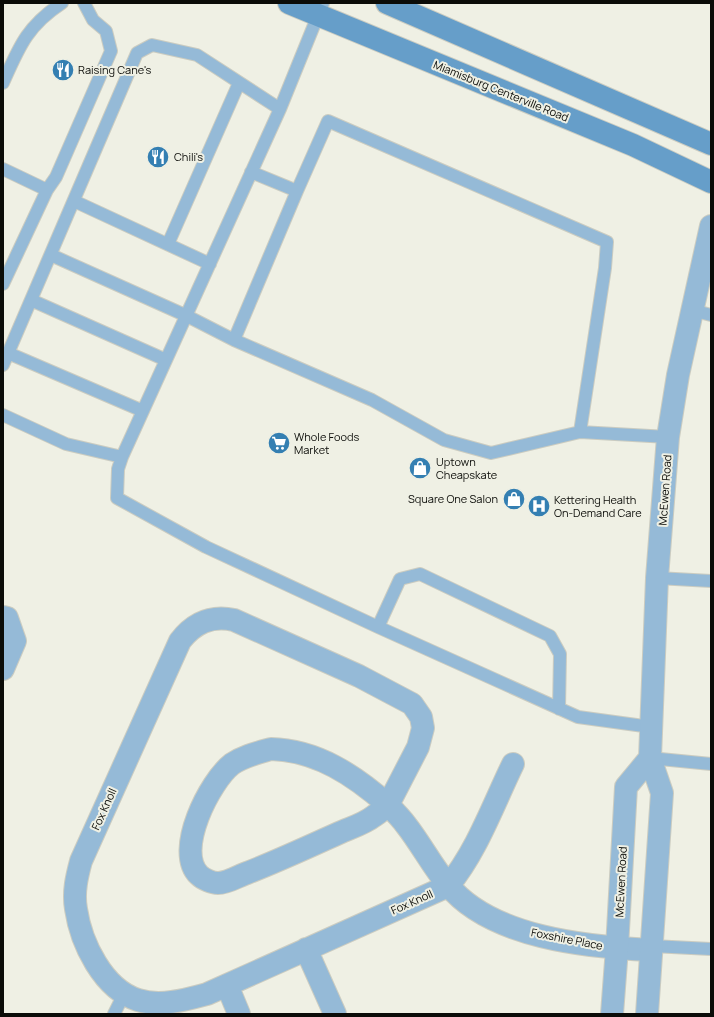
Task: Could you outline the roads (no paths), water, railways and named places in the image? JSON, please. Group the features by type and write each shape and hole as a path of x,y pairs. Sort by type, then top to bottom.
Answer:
{"main road":[{"name":"Miamisburg Centerville Road","path":"289,3 320,9 711,182"},
{"path":"387,3 711,144"}],"street":[{"name":"McEwen Road","path":"647,1014 662,793 650,758 658,578 668,437 678,375 702,312 711,226"},
{"path":"3,617 7,618 15,641 3,669"},
{"name":"Fox Knoll","path":"448,886 406,824 388,805 364,784 340,769 306,754 288,750 272,749 249,754 232,765 217,782 205,801 191,845 193,867 199,875 208,881 218,883 227,881 271,864 374,817 388,805 418,747 423,728 421,717 412,704 359,676 234,620 212,619 199,623 188,630 180,641 81,861 76,884 76,908 81,931 101,973 111,985 124,994 139,1000 152,1002 181,1001 207,994 448,886 460,871 469,856 512,764"},
{"name":"McEwen Road","path":"612,1014 626,787 650,758"},
{"name":"Foxshire Place","path":"448,886 467,904 492,918 520,930 550,939 617,948 652,948"},
{"path":"306,949 336,1014"},
{"path":"227,985 239,1014"}],"lane":[{"path":"3,83 23,39 47,13 62,3"},
{"path":"3,284 48,190 56,177 111,51 106,31 93,20 84,3"},
{"path":"320,9 280,109 122,456 118,469 117,498 206,547 378,627 578,717 651,727"},
{"path":"3,365 137,53 152,44 197,55 280,109"},
{"path":"168,244 239,83"},
{"path":"234,340 328,121 606,242 605,268 580,432"},
{"path":"3,169 48,190"},
{"path":"252,172 297,191"},
{"path":"74,200 210,264"},
{"path":"51,255 187,316 234,340 372,400 444,440 491,453 580,432 668,437"},
{"path":"32,300 166,360"},
{"path":"8,353 143,411"},
{"path":"3,415 66,444 122,456"},
{"path":"378,627 400,579 420,574 550,636 560,654 559,708"},
{"path":"658,578 711,581"},
{"path":"650,758 711,764"},
{"path":"652,948 711,949"},
{"path":"114,1014 124,994"}],"place":[{"name":"Raising Cane's","path":"63,70"},
{"name":"Chili's","path":"158,157"},
{"name":"Whole Foods Market","path":"279,443"},
{"name":"Uptown Cheapskate","path":"420,468"},
{"name":"Square One Salon","path":"514,499"},
{"name":"Kettering Health On-Demand Care","path":"539,506"}]}
